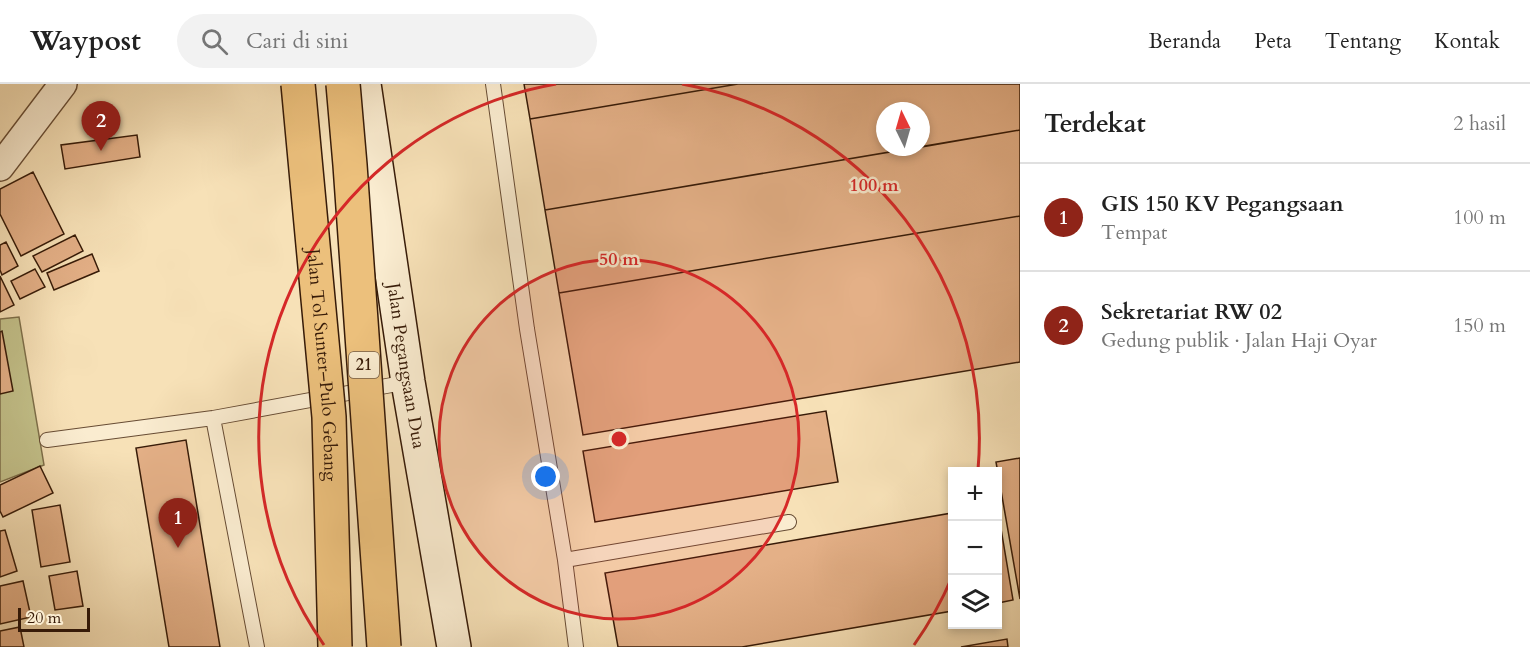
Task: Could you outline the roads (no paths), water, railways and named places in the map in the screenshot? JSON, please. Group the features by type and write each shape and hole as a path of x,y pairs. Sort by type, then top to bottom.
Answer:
{"highway":[{"name":"Jalan Tol Sunter–Pulo Gebang","path":"298,84 329,417 335,647"},
{"name":"21","path":"343,84 384,647"}],"main road":[{"name":"Jalan Pegangsaan Dua","path":"364,84 408,382 453,647"}],"street":[{"path":"0,167 63,84"}],"lane":[{"path":"493,84 528,329 565,560 576,647"},
{"path":"47,440 213,418 408,382"},
{"path":"213,418 257,647"},
{"path":"565,560 789,522"}],"place":[{"name":"Sekretariat RW 02","path":"101,151"},
{"name":"GIS 150 KV Pegangsaan","path":"178,548"}]}
